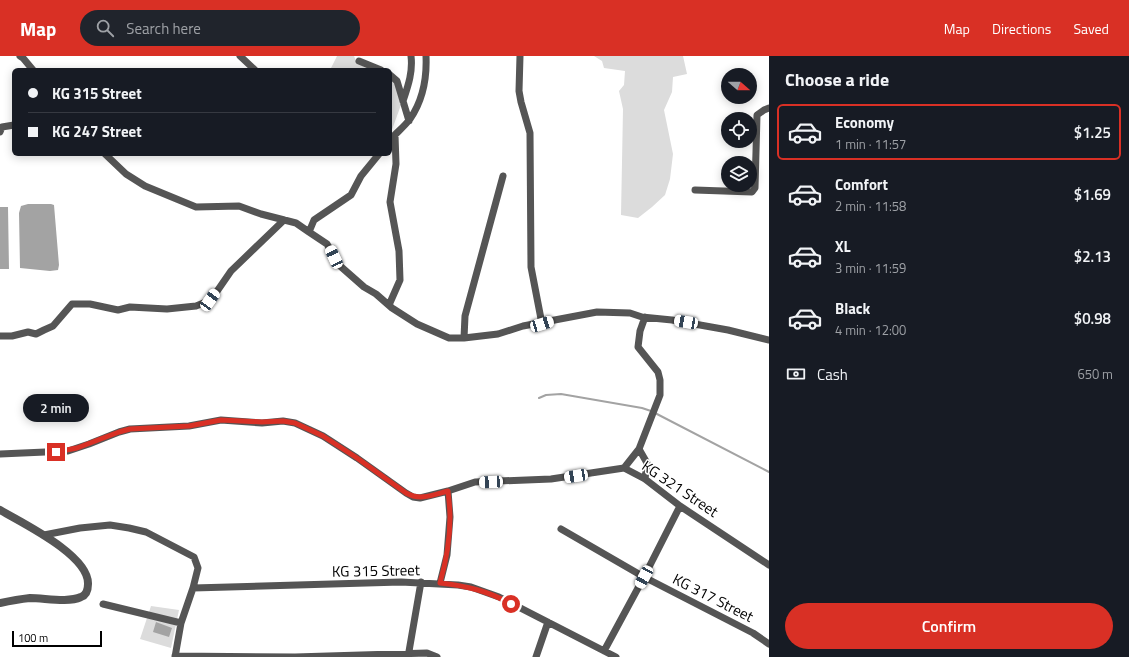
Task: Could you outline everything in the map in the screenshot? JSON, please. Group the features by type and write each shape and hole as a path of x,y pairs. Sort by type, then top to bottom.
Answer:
{"street":[{"path":"20,56 31,68"},
{"path":"240,56 253,68"},
{"path":"403,101 410,77 412,65 411,56"},
{"path":"389,305 400,280 399,251 390,202 396,164 393,137 409,120 420,104 427,67 426,56"},
{"path":"520,56 520,102 530,133 531,268 542,324"},
{"path":"359,61 376,68"},
{"path":"392,77 397,81 409,120"},
{"path":"695,190 752,192 755,188 757,115 769,108"},
{"path":"0,132 2,128 12,126"},
{"path":"107,156 126,174 145,186 196,207 239,206 261,214 296,223 327,244 339,266 364,288 376,294 392,308 417,324 449,338 464,338 498,334 524,326 542,324 597,312 630,313 645,317 672,320 728,330 769,340"},
{"path":"309,232 314,220 351,195 361,176 377,156"},
{"path":"464,338 465,316 503,176"},
{"path":"0,336 12,336 28,332 36,334 53,326 72,304 90,304 118,310 130,307 167,309 196,306 210,300 231,271 284,220"},
{"path":"624,468 639,449 660,395 660,380 658,372 638,347 640,331 645,317"},
{"name":"KG 321 Street","path":"0,454 68,451 130,429 189,426 221,420 262,422 283,421 295,423 323,436 413,497 420,498 476,482 551,479 624,468 645,479 680,506 769,564"},
{"path":"639,449 647,463 645,479"},
{"path":"440,583 447,555 449,532 450,517 448,491"},
{"path":"604,650 644,577 680,506"},
{"path":"0,510 62,547 82,568 88,580 88,590 83,596 74,599 29,598 0,603"},
{"path":"44,535 80,528 110,525 146,532 194,557 198,568 181,623 175,657 294,657 408,655 427,653 437,657"},
{"name":"KG 317 Street","path":"560,529 644,577 753,633 769,644"},
{"path":"408,655 421,582"},
{"name":"KG 315 Street","path":"193,588 421,582 471,587 499,597 616,657"},
{"path":"103,604 181,623"},
{"path":"536,657 548,622"}],"shaded area":[{"path":"337,56 354,56 357,63 371,68 331,68"},
{"path":"594,56 683,56 687,74 673,77 672,92 664,110 673,154 670,179 665,195 638,218 621,215 623,109 619,91 624,85 625,71 604,68 602,61"},
{"path":"392,81 396,83 401,105 392,130"},
{"path":"28,204 54,205 59,265 58,270 50,271 20,268 19,213 21,206"},
{"path":"0,207 8,207 9,269 0,269"},
{"path":"151,606 179,610 171,648 140,639"},
{"path":"156,622 172,628 169,637 153,632"}],"waterway":[{"path":"539,398 546,395 561,394 642,408 651,411"},
{"path":"655,413 769,472"}],"route":[{"path":"56,452 68,451 130,429 180,427 221,420 262,422 276,420 295,423 310,429 337,444 413,497 427,497 448,491 450,517 447,555 440,583 471,587 499,597 511,604"}]}
